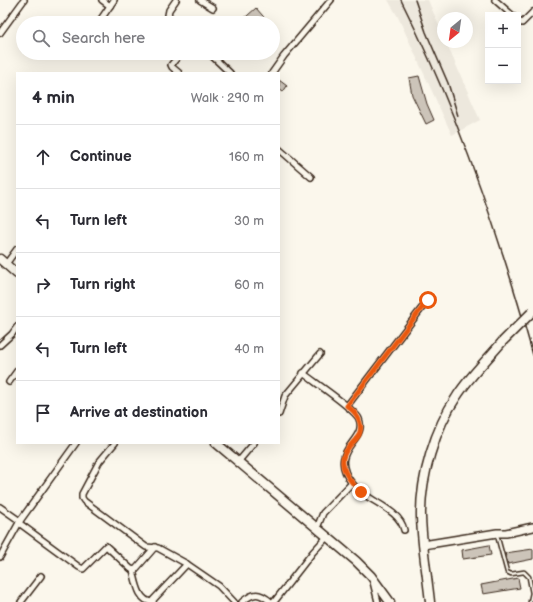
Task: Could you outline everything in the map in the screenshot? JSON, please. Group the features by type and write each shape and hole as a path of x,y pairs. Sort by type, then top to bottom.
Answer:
{"main road":[{"path":"3,261 16,273"},
{"path":"428,600 421,516 424,484 439,429 447,411 457,395 502,342 533,311"},
{"path":"217,444 356,561 371,576 390,602"}],"street":[{"path":"0,32 24,0"},
{"path":"102,0 110,6"},
{"path":"102,16 114,0"},
{"path":"168,16 169,10 176,0"},
{"path":"200,0 213,8"},
{"path":"300,37 304,29 328,0"},
{"path":"273,72 284,56 331,0"},
{"path":"495,0 509,12"},
{"path":"521,22 532,13"},
{"path":"175,60 172,66 178,72"},
{"path":"216,60 229,72"},
{"path":"280,150 311,177"},
{"path":"3,261 16,250"},
{"path":"347,406 428,300"},
{"path":"0,345 16,328"},
{"path":"280,411 285,396 320,354"},
{"path":"10,382 16,373"},
{"path":"303,373 353,410 360,419 359,434 343,457 346,474 361,492 392,512 402,522 404,530"},
{"path":"0,557 19,522 75,444"},
{"path":"114,444 99,462 82,494 84,501 146,547 155,547 187,564 219,586 234,602"},
{"path":"238,462 253,444"},
{"path":"317,528 323,513 352,483"},
{"path":"0,507 81,568 84,568 106,546 133,570 141,596 147,601 153,602 187,564"},
{"path":"423,545 497,533 506,533 533,527"},
{"path":"274,602 313,552 327,537"},
{"path":"133,570 137,568 155,547"},
{"path":"21,602 41,576"},
{"path":"371,576 378,602"},
{"path":"242,602 248,597 258,594 262,595 270,602"}],"lane":[{"path":"497,533 506,572 511,574 524,572 529,577 532,593 530,602"}],"shaded area":[{"path":"388,0 428,0 437,21 437,48 449,48 480,120 452,135 398,17"}],"building":[{"path":"256,8 263,16 247,16"},
{"path":"419,76 427,104 434,120 426,124 412,95 409,78"},
{"path":"280,81 287,86 283,92 280,90"},
{"path":"489,545 491,555 463,559 462,550"},
{"path":"533,549 533,559 508,564 505,553"},
{"path":"518,578 520,588 483,594 481,585"}],"railway":[{"path":"401,0 441,86 476,174 506,264 533,355"},
{"path":"415,0 426,32 448,83 458,116"}],"route":[{"path":"361,492 346,474 344,464 343,457 359,434 360,424 360,419 353,410 347,406 428,300"}]}
